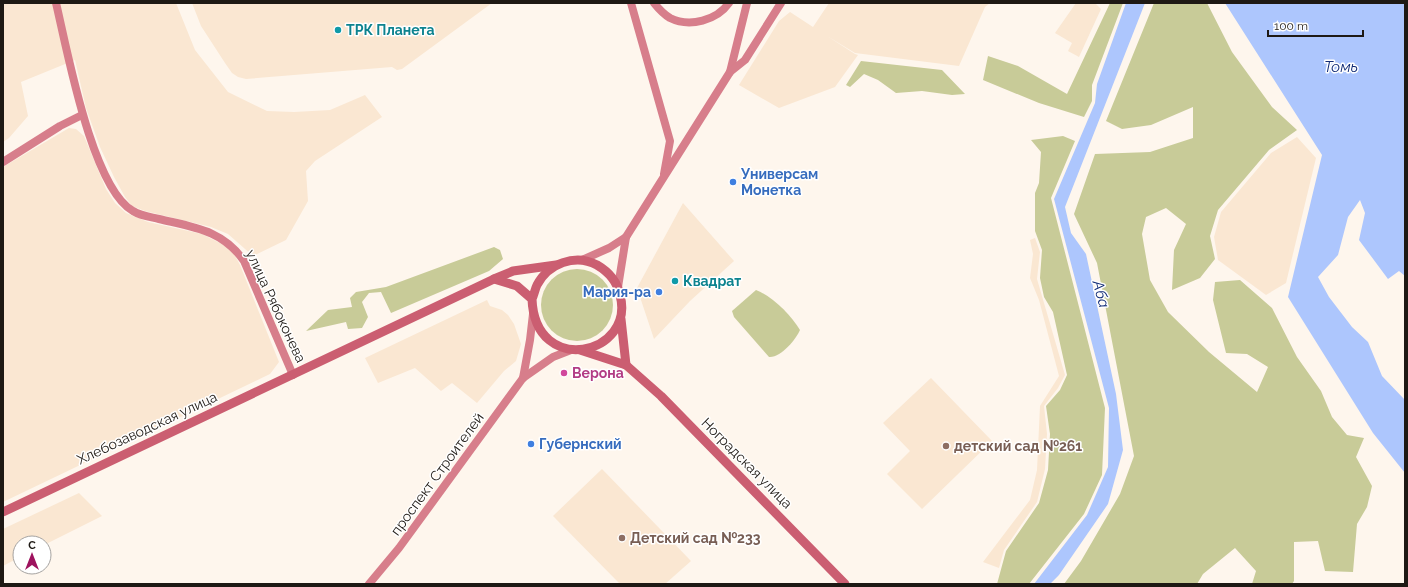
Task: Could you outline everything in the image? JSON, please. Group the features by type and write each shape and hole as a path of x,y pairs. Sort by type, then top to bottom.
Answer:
{"main road":[{"name":"улица Рябоконева","path":"56,3 82,115 109,183 125,206 143,215 209,232 222,238 235,249 244,261 293,375"},
{"path":"631,3 670,141 663,178"},
{"path":"654,3 670,18 692,23 711,18 729,3"},
{"path":"618,287 626,237 730,72 747,3"},
{"path":"730,72 745,60 780,3"},
{"path":"3,162 60,126 82,115"},
{"path":"582,260 609,248 626,237"},
{"path":"494,279 513,271 556,265 569,261 582,260 594,263 604,269 612,277 618,287 622,301 621,315 626,365 558,346 546,338 538,327 533,314"},
{"path":"523,378 533,314 532,299 536,285 545,274 556,265"},
{"path":"494,279 517,286 532,299"},
{"name":"Хлебозаводская улица","path":"3,512 494,279"},
{"path":"523,378 553,357 576,350 594,347 606,339 616,328 621,315"},
{"name":"Ноградская улица","path":"626,365 661,396 845,584"},
{"name":"проспект Строителей","path":"369,584 399,548 523,378"}],"shaded area":[{"path":"3,3 176,3 195,50 228,92 267,111 294,112 330,110 365,95 382,117 315,161 306,171 308,201 286,240 253,256 228,234 211,227 145,211 132,206 125,197 114,177 100,147 86,108 75,60 21,82 28,116 9,138 3,142"},
{"path":"192,3 492,3 402,69 397,70 392,67 246,79 238,77 232,73 201,26"},
{"path":"829,3 990,3 985,7 959,66 855,53 827,36 858,55 835,87 779,108 739,85 779,21 790,12 813,27"},
{"path":"1076,3 1095,3 1101,9 1079,57 1068,51 1072,43 1055,33"},
{"path":"69,128 76,129 84,136 106,189 115,203 126,213 148,222 202,234 226,246 233,252 240,265 279,362 270,374 3,502 3,167"},
{"path":"1297,137 1316,158 1286,283 1266,295 1218,260 1214,237 1221,212 1271,153"},
{"path":"683,203 734,261 690,301 654,339 637,288"},
{"path":"1035,238 1040,252 1037,279 1065,375 1058,388 1044,406 1047,434 1045,469 1037,502 1004,550 999,568 983,562 1030,500 1037,470 1040,406 1059,376 1039,300 1030,278 1033,254 1030,240"},
{"path":"487,300 490,306 502,310 508,315 514,324 521,344 516,361 504,371 477,403 452,383 441,391 415,368 378,383 365,358"},
{"name":"детский сад №261","path":"931,378 992,441 922,509 887,474 910,451 883,423"},
{"name":"Детский сад №233","path":"602,469 691,561 665,584 620,584 553,516"},
{"path":"79,493 102,516 52,541 52,535 12,535 12,561 3,566 3,529"}],"green space":[{"path":"1110,3 1123,3 1092,85 1092,101 1084,117 1039,103 983,80 988,56 1018,66 1067,94"},
{"path":"1154,3 1207,3 1232,52 1272,107 1297,130 1269,150 1218,210 1210,236 1215,259 1200,278 1172,290 1174,250 1186,224 1166,208 1146,217 1142,234 1150,280 1168,312 1209,352 1257,392 1268,367 1247,354 1226,353 1213,300 1215,282 1240,280 1272,308 1297,357 1321,391 1332,417 1347,435 1364,438 1356,457 1372,486 1367,507 1357,524 1353,572 1325,571 1318,541 1294,542 1294,581 1292,584 1252,584 1256,571 1235,548 1203,574 1197,584 1064,584 1081,561 1120,494 1134,456 1097,263 1074,214 1095,154 1150,152 1193,138 1193,107 1151,125 1122,129 1106,121"},
{"path":"861,61 942,70 965,94 952,95 922,91 896,93 878,80 864,74 850,87 846,85"},
{"path":"1063,136 1075,141 1051,198 1105,408 1102,475 1084,514 1029,584 997,584 1006,551 1039,503 1048,470 1050,434 1046,406 1060,390 1067,375 1053,312 1044,297 1040,278 1042,250 1035,231 1035,193 1039,183 1041,152 1031,140"},
{"path":"494,247 500,250 503,259 489,271 391,313 381,292 369,293 362,302 368,317 362,328 348,329 346,322 306,331 328,310 352,307 350,298 356,292 386,287"},
{"path":"577,269 597,275 607,285 613,305 607,325 597,335 577,341 557,335 547,325 541,305 547,285 557,275"},
{"path":"756,290 781,307 792,318 800,330 788,347 774,356 769,357 734,317 732,311"}],"water":[{"name":"Аба","path":"1126,3 1145,3 1065,207 1071,233 1086,254 1116,394 1123,450 1108,504 1059,575 1050,584 1034,584 1087,515 1108,467 1109,408 1054,199 1095,103 1097,84"},
{"name":"Томь","path":"1225,3 1405,3 1405,276 1399,271 1388,279 1359,240 1365,213 1360,200 1348,217 1338,255 1318,277 1329,297 1352,327 1368,342 1382,376 1405,400 1405,473 1373,433 1288,297 1322,155"}],"place":[{"name":"ТРК Планета","path":"338,30"},
{"name":"Универсам Монетка","path":"733,182"},
{"name":"Квадрат","path":"675,281"},
{"name":"Мария-ра","path":"659,292"},
{"name":"Верона","path":"564,373"},
{"name":"Губернский","path":"531,444"},
{"name":"детский сад №261","path":"946,446"},
{"name":"Детский сад №233","path":"622,538"}]}
